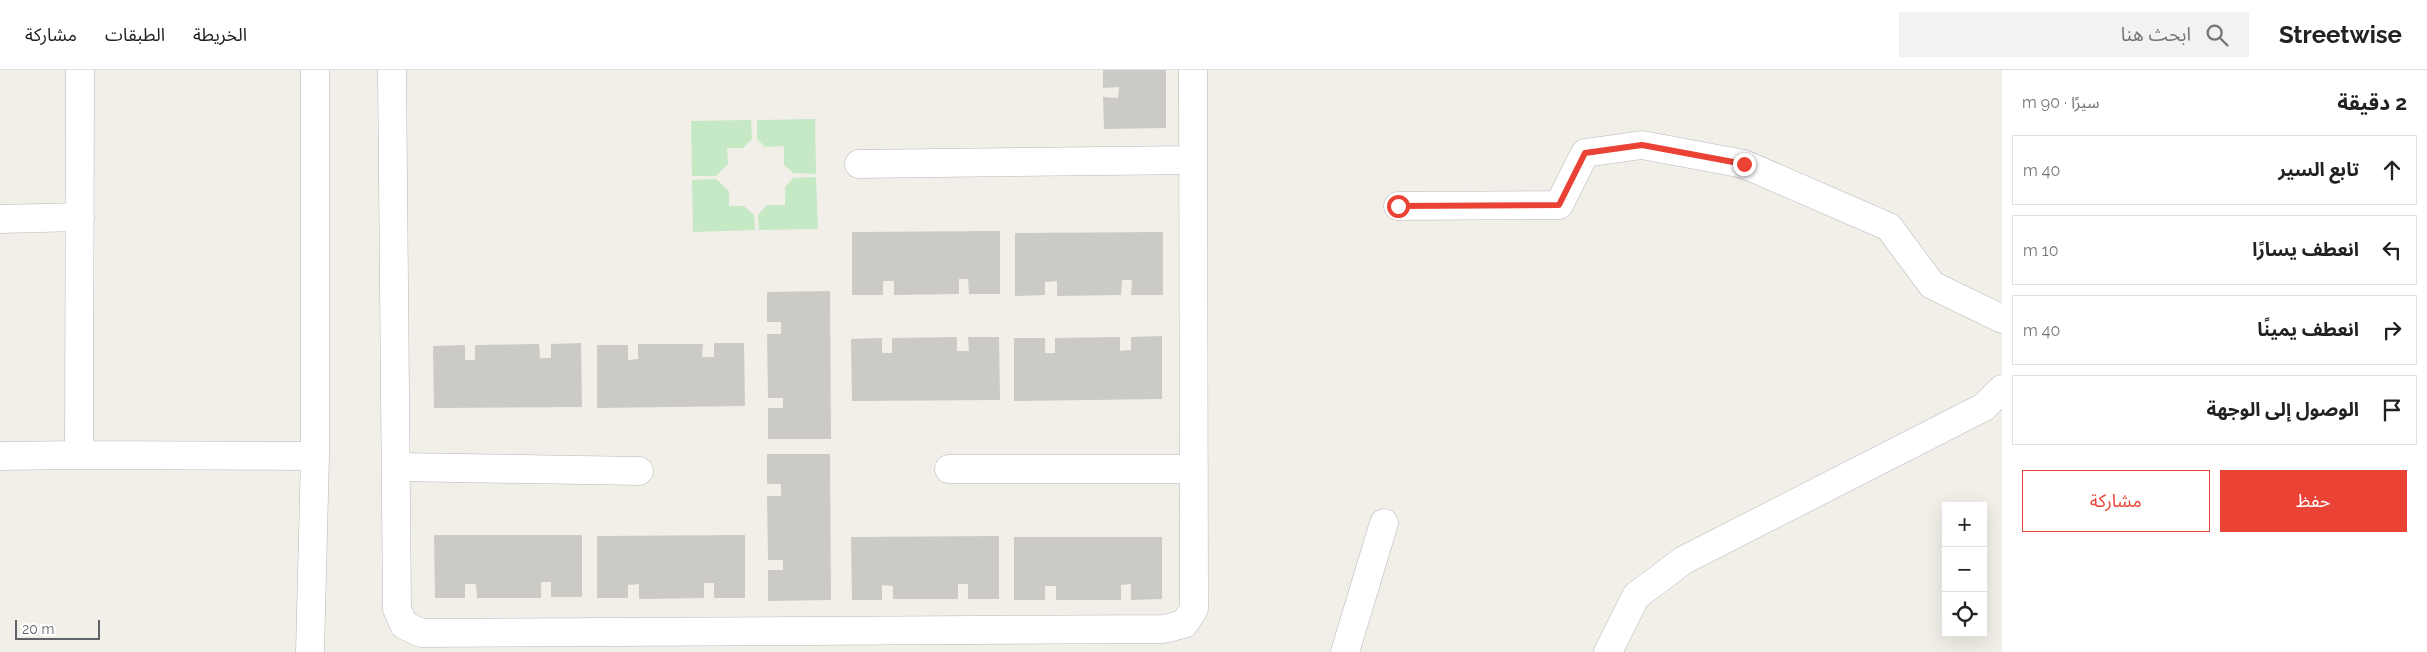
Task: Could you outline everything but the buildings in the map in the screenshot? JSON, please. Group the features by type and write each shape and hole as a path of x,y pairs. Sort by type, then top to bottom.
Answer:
{"street":[{"path":"79,455 80,70"},
{"path":"310,652 314,456 315,70"},
{"path":"392,70 397,609 404,625 421,633 1164,629 1184,624 1194,609 1193,70"},
{"path":"1398,206 1559,205 1585,153 1642,145 1744,164 1889,227 1932,285 2002,319"},
{"path":"859,164 1193,160"},
{"path":"0,219 80,217"},
{"path":"1608,652 1636,596 1684,560 1984,407 2002,389"},
{"path":"0,456 314,456"},
{"path":"396,467 639,471"},
{"path":"949,469 1194,469"},
{"path":"1345,652 1384,523"}],"green space":[{"path":"815,119 816,174 793,173 784,165 784,146 765,147 757,139 757,120"},
{"path":"751,120 752,139 743,148 727,148 728,164 716,176 692,176 691,121"},
{"path":"816,177 818,229 759,230 758,215 767,205 785,205 785,187 793,178"},
{"path":"716,179 729,191 729,206 744,206 754,215 755,230 693,232 692,180"}],"route":[{"path":"1398,206 1559,205 1585,153 1642,145 1744,164"}]}
